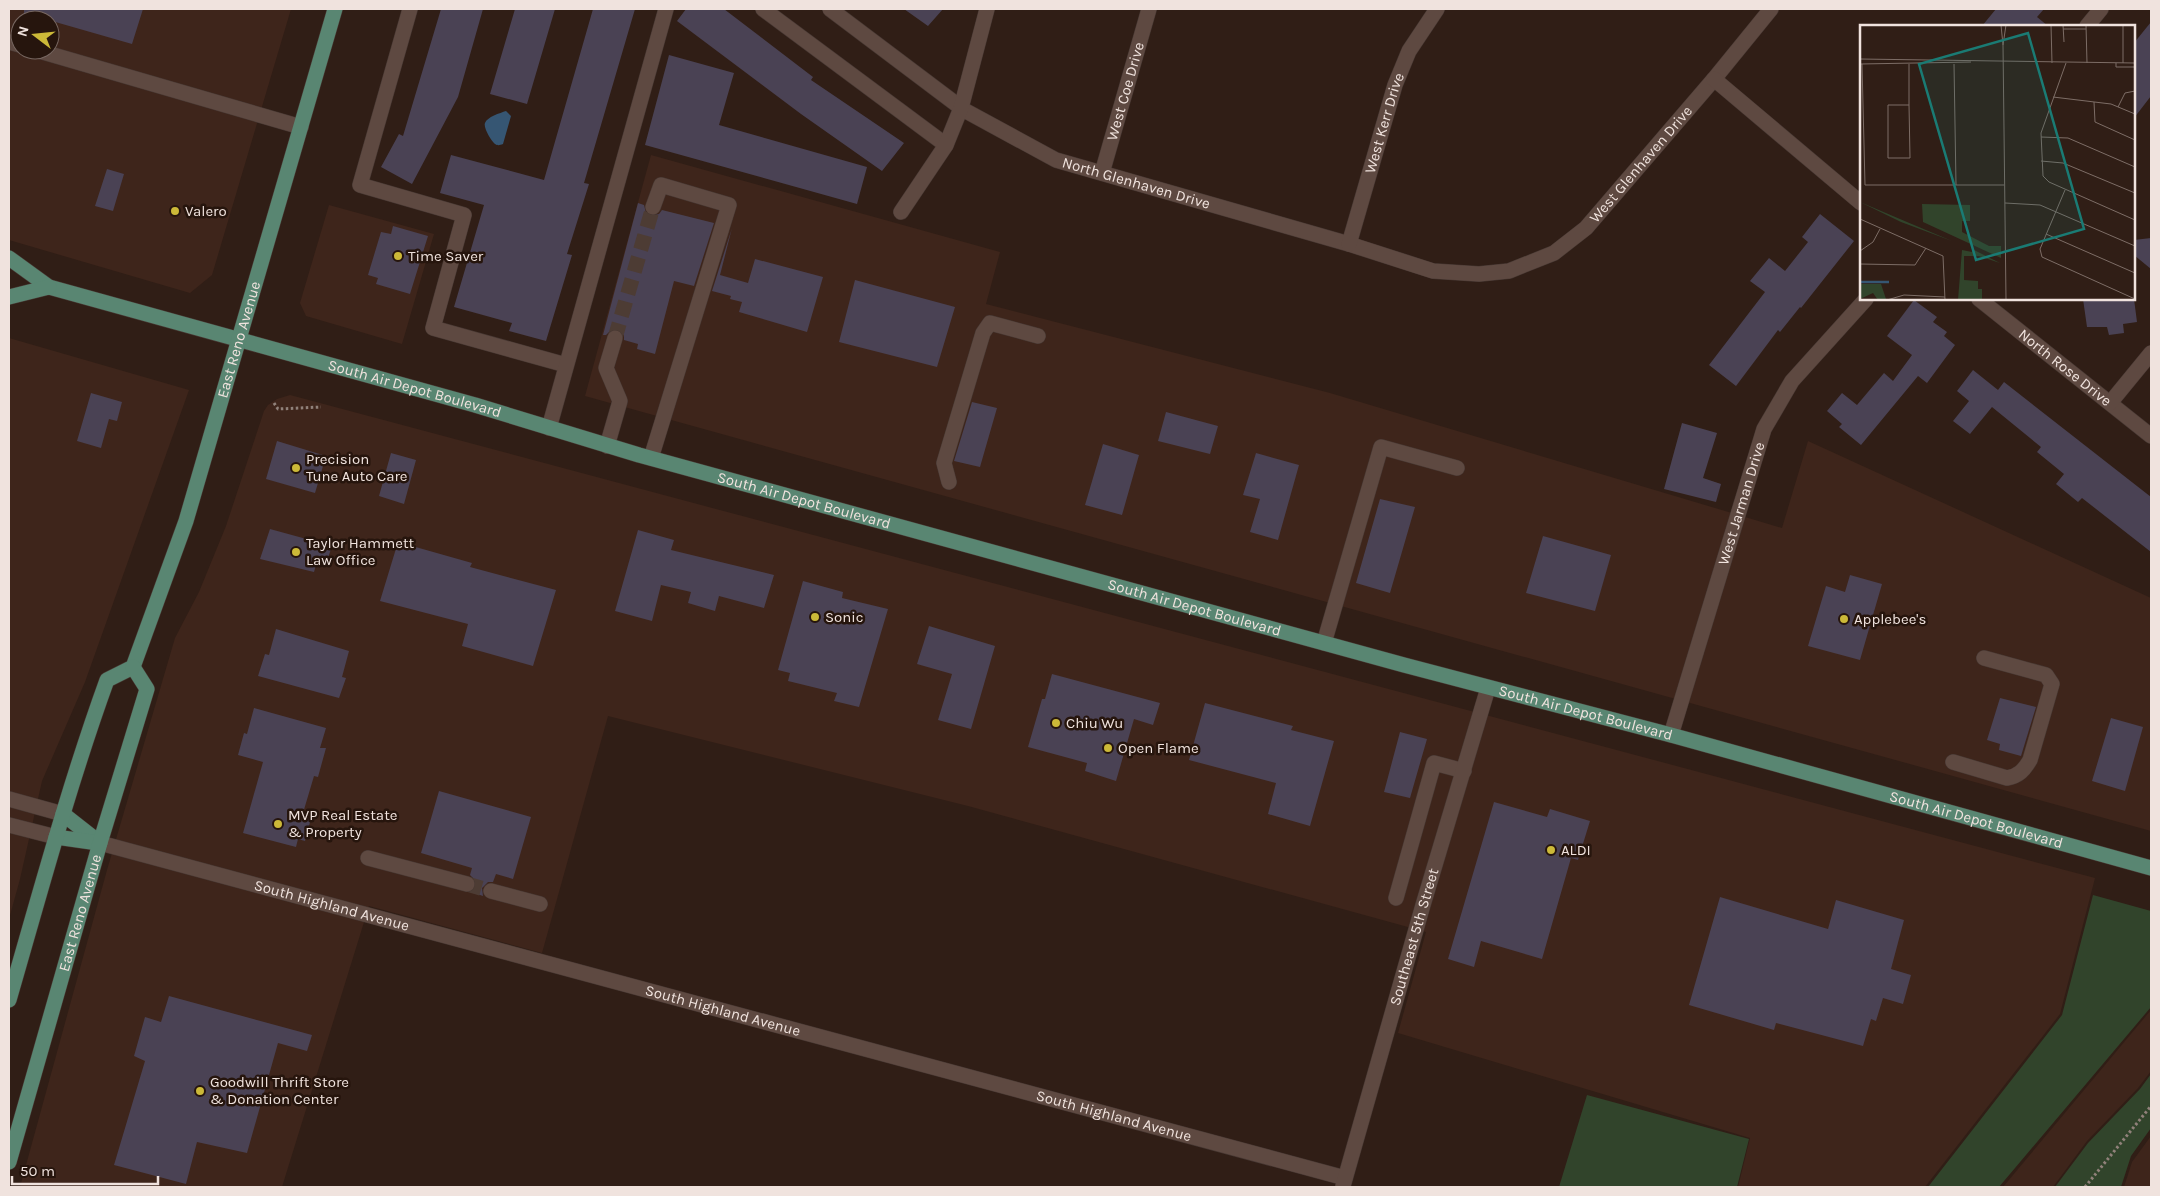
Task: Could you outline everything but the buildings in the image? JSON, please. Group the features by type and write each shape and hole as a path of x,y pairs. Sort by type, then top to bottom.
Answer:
{"main road":[{"name":"East Reno Avenue","path":"9,1162 100,843 147,689 134,667 186,521 335,9"},
{"path":"9,258 48,286"},
{"name":"South Air Depot Boulevard","path":"48,286 475,405 607,446 1488,688 1671,735 2151,868"},
{"path":"9,297 48,286"},
{"path":"9,1000 63,814 107,680 134,667"},
{"path":"63,814 100,843"},
{"path":"56,837 100,843"}],"street":[{"path":"410,9 360,185 464,215 433,328 566,365"},
{"path":"549,428 666,9"},
{"path":"763,9 946,145"},
{"name":"North Glenhaven Drive","path":"830,9 961,108 1056,160 1349,244 1433,271 1479,274"},
{"path":"901,212 946,145 961,108 987,9"},
{"name":"West Coe Drive","path":"1102,173 1149,9"},
{"name":"West Kerr Drive","path":"1349,244 1395,85 1409,51 1437,9"},
{"name":"West Glenhaven Drive","path":"1479,274 1509,271 1554,253 1586,228 1714,79 1771,9"},
{"path":"2088,25 2101,9"},
{"path":"60,57 300,127"},
{"path":"1714,79 1860,202"},
{"path":"651,458 729,205 661,185 653,207"},
{"name":"West Jarman Drive","path":"1671,735 1764,429 1792,381 1865,300"},
{"name":"North Rose Drive","path":"1980,300 2151,436"},
{"path":"949,482 944,463 982,333 990,323 1038,336"},
{"path":"607,446 620,401 606,368 615,338"},
{"path":"2110,403 2151,353"},
{"path":"1324,643 1381,447 1457,468"},
{"path":"1953,762 2007,778 2016,776 2025,769 2030,760 2052,684 2046,674 1984,658"},
{"name":"Southeast 5th Street","path":"1344,1183 1423,905 1488,688"},
{"path":"1396,898 1434,763 1464,771"},
{"path":"9,799 63,814"},
{"path":"9,824 56,837"},
{"name":"South Highland Avenue","path":"100,843 1344,1183"},
{"path":"368,858 467,884"},
{"path":"491,891 540,904"}],"path":[{"path":"274,403 278,409 321,407"},
{"path":"2085,1187 2151,1106"}],"shaded area":[{"path":"9,9 291,9 212,275 190,293 9,240"},
{"path":"651,155 1000,252 986,304 1330,393 1782,528 1808,441 2151,598 2151,831 585,396"},
{"path":"329,205 434,234 402,344 306,316 300,303"},
{"path":"9,338 189,390 85,682 42,781 9,919"},
{"path":"290,395 2095,878 2060,1014 1925,1187 1738,1187 1750,1138 1398,1033 1426,932 968,806 608,716 542,953 369,906 282,1187 20,1187 107,870 175,638 199,592 226,526 264,411 268,405 277,399"},
{"path":"2151,1010 2151,1071 2138,1088 2087,1141 2053,1187 2003,1187"},
{"path":"2151,1136 2151,1187 2124,1187 2132,1162"}],"green space":[{"path":"2093,895 2151,911 2151,1007 1999,1187 1928,1187 2062,1015"},
{"path":"2151,1074 2151,1128 2131,1156 2121,1187 2055,1187 2088,1143 2140,1089"},
{"path":"1587,1095 1749,1139 1737,1187 1559,1187"}],"water":[{"path":"506,111 511,116 503,144 497,145 488,134 485,123 491,117"}],"tunnel":[{"path":"615,338 653,207"},
{"path":"467,884 491,891"}],"place":[{"name":"Valero","path":"175,211"},
{"name":"Time Saver","path":"398,256"},
{"name":"Precision Tune Auto Care","path":"296,468"},
{"name":"Taylor Hammett Law Office","path":"296,552"},
{"name":"Sonic","path":"815,617"},
{"name":"Applebee's","path":"1844,619"},
{"name":"Chiu Wu","path":"1056,723"},
{"name":"Open Flame","path":"1108,748"},
{"name":"MVP Real Estate & Property","path":"278,824"},
{"name":"ALDI","path":"1551,850"},
{"name":"Goodwill Thrift Store & Donation Center","path":"200,1091"}]}
